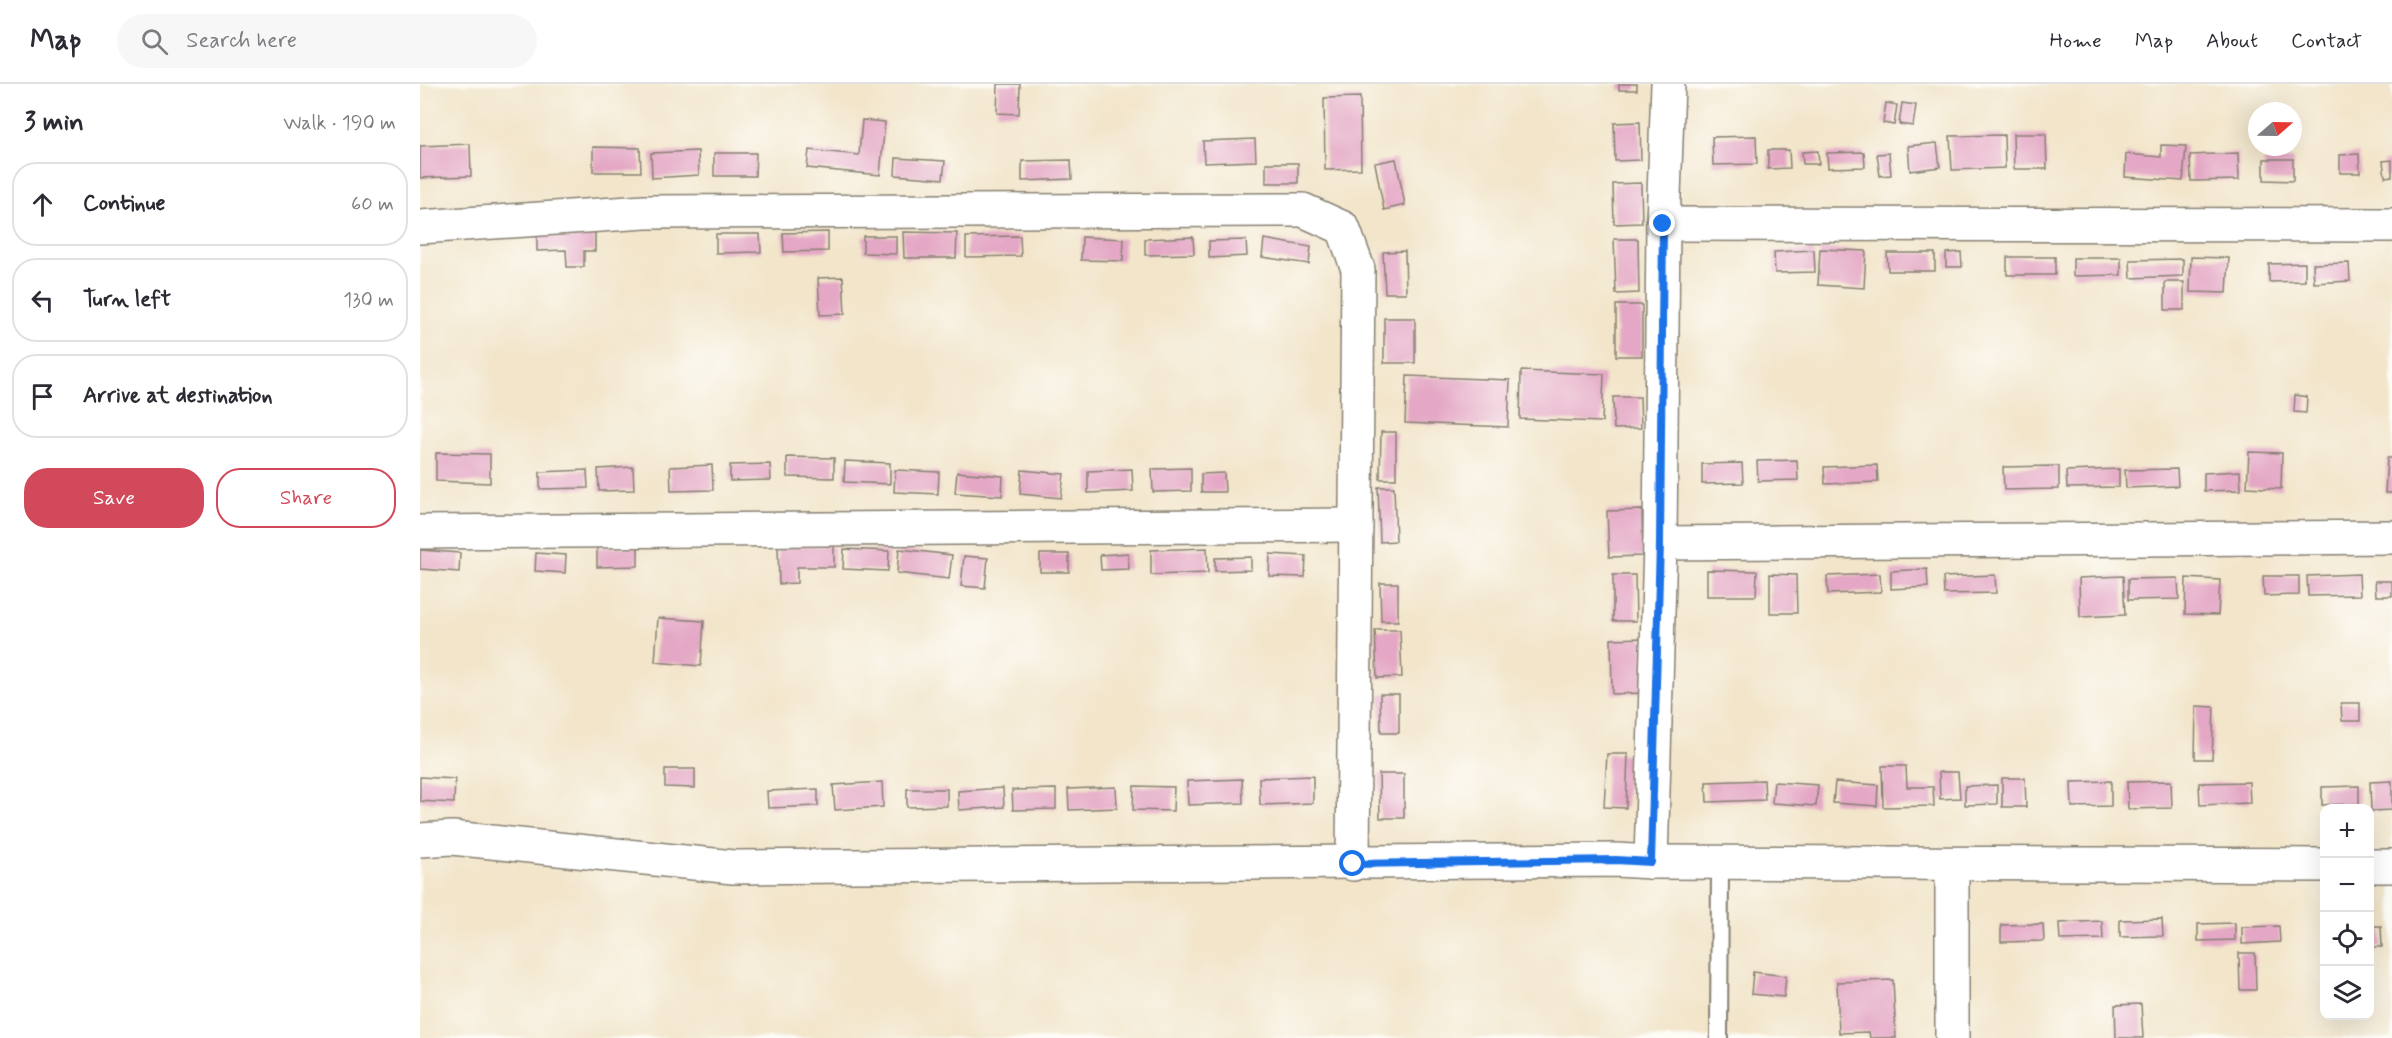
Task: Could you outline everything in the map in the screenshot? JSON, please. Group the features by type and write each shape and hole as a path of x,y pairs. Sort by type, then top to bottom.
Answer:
{"street":[{"path":"1651,862 1660,543 1663,224 1668,84"},
{"path":"420,227 645,212 1303,210 1343,228 1358,269 1353,864"},
{"path":"1663,224 2392,225"},
{"path":"420,532 1356,525"},
{"path":"1660,543 2392,537"},
{"path":"420,840 452,838 733,867 1353,864 1616,860 1720,863 2320,866"},
{"path":"1952,864 1952,1038"},
{"path":"2374,866 2392,866"}],"lane":[{"path":"1719,1038 1720,863"}],"building":[{"path":"998,84 1020,84 1019,114 997,113"},
{"path":"1619,84 1637,84 1637,90 1619,90"},
{"path":"1360,97 1361,169 1325,170 1324,98"},
{"path":"1886,103 1897,105 1894,125 1883,123"},
{"path":"1902,103 1916,105 1913,126 1899,124"},
{"path":"862,120 885,122 880,175 807,168 809,150 859,155"},
{"path":"1640,122 1641,160 1615,161 1614,123"},
{"path":"2013,134 2046,134 2047,169 2014,169"},
{"path":"2004,135 2005,168 1952,170 1950,136"},
{"path":"1756,136 1757,164 1713,165 1712,137"},
{"path":"1255,139 1256,161 1204,163 1203,141"},
{"path":"1937,143 1940,167 1910,171 1908,146"},
{"path":"470,144 471,176 420,178 420,146"},
{"path":"2161,145 2186,146 2183,181 2125,177 2126,154 2161,157"},
{"path":"593,147 640,148 641,172 593,172"},
{"path":"1768,150 1789,150 1790,168 1768,169"},
{"path":"698,151 699,175 652,178 651,153"},
{"path":"1818,151 1819,164 1803,164 1802,152"},
{"path":"1864,152 1865,167 1828,168 1827,153"},
{"path":"714,153 756,153 755,176 714,176"},
{"path":"1889,153 1891,175 1880,176 1877,154"},
{"path":"2238,153 2239,180 2191,181 2190,155"},
{"path":"2359,154 2360,173 2340,173 2340,155"},
{"path":"896,158 945,161 943,179 895,175"},
{"path":"1396,159 1405,205 1384,210 1375,163"},
{"path":"2264,159 2293,159 2293,181 2264,180"},
{"path":"1071,160 1072,179 1022,181 1022,161"},
{"path":"2392,160 2392,176 2385,177 2383,161"},
{"path":"1266,163 1298,163 1298,183 1266,183"},
{"path":"1641,183 1642,223 1614,224 1613,184"},
{"path":"595,231 595,251 584,251 584,267 567,267 566,250 537,251 537,233"},
{"path":"828,232 828,251 784,252 783,233"},
{"path":"903,232 957,233 956,258 904,258"},
{"path":"716,234 760,234 761,252 716,253"},
{"path":"863,236 896,236 896,254 863,253"},
{"path":"1020,236 1021,256 966,257 966,237"},
{"path":"1082,237 1124,239 1123,261 1081,260"},
{"path":"1193,237 1194,254 1145,255 1145,239"},
{"path":"1264,239 1311,247 1309,264 1262,257"},
{"path":"1614,239 1638,239 1639,293 1616,294"},
{"path":"1246,240 1247,256 1209,258 1209,241"},
{"path":"1820,249 1866,251 1864,288 1818,285"},
{"path":"1814,250 1815,272 1775,273 1774,252"},
{"path":"1405,251 1406,293 1385,293 1383,252"},
{"path":"1961,252 1962,267 1946,267 1946,253"},
{"path":"1887,253 1935,253 1935,271 1888,271"},
{"path":"2007,257 2055,257 2055,275 2007,275"},
{"path":"2191,257 2229,258 2227,293 2190,292"},
{"path":"2073,258 2121,258 2121,275 2073,276"},
{"path":"2183,259 2183,276 2131,278 2130,260"},
{"path":"2305,263 2305,281 2269,282 2269,264"},
{"path":"2349,263 2350,281 2314,283 2313,264"},
{"path":"843,277 845,314 820,315 818,278"},
{"path":"2165,282 2184,282 2184,310 2165,310"},
{"path":"1616,305 1642,305 1642,356 1616,356"},
{"path":"1384,318 1415,318 1415,363 1384,363"},
{"path":"1521,371 1604,374 1602,422 1520,419"},
{"path":"1407,376 1510,380 1508,427 1405,423"},
{"path":"2295,395 2307,397 2306,413 2294,412"},
{"path":"1613,397 1640,397 1641,428 1614,429"},
{"path":"1381,432 1396,432 1396,479 1380,479"},
{"path":"2249,452 2282,453 2281,489 2247,487"},
{"path":"436,453 490,454 490,483 436,481"},
{"path":"787,457 834,458 834,478 787,477"},
{"path":"2387,458 2392,458 2392,493 2385,493"},
{"path":"1797,460 1798,480 1758,481 1757,461"},
{"path":"845,461 890,463 890,484 844,482"},
{"path":"1742,463 1743,483 1702,484 1702,464"},
{"path":"770,464 771,480 730,481 730,465"},
{"path":"712,465 713,490 671,491 670,467"},
{"path":"1877,465 1878,482 1825,484 1824,467"},
{"path":"2059,466 2059,489 2004,490 2003,467"},
{"path":"633,467 634,490 599,491 598,469"},
{"path":"1191,468 1191,491 1153,492 1152,469"},
{"path":"1132,469 1133,491 1088,493 1088,471"},
{"path":"2119,469 2119,487 2067,488 2066,471"},
{"path":"2177,469 2178,486 2126,488 2125,470"},
{"path":"587,470 588,488 540,489 540,472"},
{"path":"895,470 939,472 938,494 894,492"},
{"path":"1022,470 1064,474 1061,498 1020,494"},
{"path":"2240,471 2241,490 2204,491 2204,473"},
{"path":"957,472 1003,476 1002,496 955,493"},
{"path":"1224,473 1225,492 1201,492 1201,474"},
{"path":"1378,487 1394,487 1396,541 1380,542"},
{"path":"1642,510 1643,556 1609,557 1607,511"},
{"path":"778,546 834,546 834,567 797,567 797,583 779,584"},
{"path":"597,547 638,547 638,566 597,567"},
{"path":"1207,548 1208,573 1151,575 1151,550"},
{"path":"844,549 889,551 888,571 843,569"},
{"path":"899,549 952,555 949,579 897,573"},
{"path":"420,550 460,553 459,572 420,569"},
{"path":"536,553 566,555 565,573 535,571"},
{"path":"1128,553 1129,569 1101,570 1100,555"},
{"path":"1040,554 1069,554 1069,572 1040,572"},
{"path":"1270,554 1306,556 1305,577 1269,576"},
{"path":"964,556 988,558 985,588 961,586"},
{"path":"1251,557 1251,570 1215,571 1215,558"},
{"path":"1927,569 1928,587 1891,589 1891,571"},
{"path":"1707,570 1757,571 1756,596 1707,596"},
{"path":"1770,574 1796,575 1797,613 1770,613"},
{"path":"1880,574 1881,592 1828,594 1827,576"},
{"path":"2359,574 2360,595 2308,596 2307,576"},
{"path":"1613,575 1635,575 1636,621 1613,621"},
{"path":"1995,575 1996,593 1944,594 1943,577"},
{"path":"2123,576 2125,615 2080,617 2079,578"},
{"path":"2263,576 2299,576 2299,595 2264,596"},
{"path":"2178,578 2179,599 2128,600 2128,579"},
{"path":"2186,578 2220,580 2218,615 2185,614"},
{"path":"2375,581 2392,581 2392,596 2376,596"},
{"path":"1380,583 1398,583 1398,621 1381,621"},
{"path":"658,618 704,621 701,666 655,662"},
{"path":"1375,630 1400,630 1402,677 1377,678"},
{"path":"1643,638 1645,693 1612,694 1611,639"},
{"path":"1380,694 1399,694 1399,733 1381,733"},
{"path":"2341,703 2360,703 2360,721 2342,721"},
{"path":"2196,706 2214,707 2212,759 2195,759"},
{"path":"1607,754 1628,754 1626,808 1604,807"},
{"path":"1882,766 1906,766 1907,787 1933,787 1934,806 1883,807"},
{"path":"665,769 695,769 695,788 665,787"},
{"path":"1939,772 1958,772 1960,798 1940,799"},
{"path":"1379,774 1404,774 1404,818 1380,818"},
{"path":"1313,776 1313,803 1260,805 1259,778"},
{"path":"420,777 455,779 454,803 420,801"},
{"path":"2002,778 2025,778 2026,807 2002,807"},
{"path":"1242,779 1243,803 1188,805 1187,781"},
{"path":"1764,780 1765,800 1707,802 1706,782"},
{"path":"2111,781 2111,806 2072,807 2071,782"},
{"path":"2171,781 2172,808 2128,809 2127,782"},
{"path":"2392,781 2392,810 2374,811 2374,804 2371,804 2370,782"},
{"path":"882,782 883,807 835,810 833,785"},
{"path":"1774,782 1818,785 1816,806 1772,803"},
{"path":"1835,782 1878,785 1877,806 1833,803"},
{"path":"2249,782 2250,803 2200,805 2199,783"},
{"path":"1997,785 1997,804 1965,805 1965,786"},
{"path":"1134,786 1174,787 1173,811 1133,810"},
{"path":"2359,786 2359,804 2322,804 2322,787"},
{"path":"1116,787 1117,808 1069,810 1068,789"},
{"path":"1003,788 1004,807 959,810 958,791"},
{"path":"818,789 818,806 768,808 767,791"},
{"path":"907,789 947,789 947,806 907,807"},
{"path":"1056,789 1056,809 1013,810 1012,790"},
{"path":"2162,919 2163,936 2120,937 2120,920"},
{"path":"2102,921 2103,939 2060,940 2059,923"},
{"path":"2235,923 2235,940 2198,941 2198,924"},
{"path":"2043,924 2044,941 2001,942 2001,925"},
{"path":"2279,926 2280,942 2242,944 2242,927"},
{"path":"2374,926 2381,926 2382,947 2374,947"},
{"path":"2239,953 2255,953 2256,990 2240,990"},
{"path":"1753,972 1786,976 1784,997 1751,994"},
{"path":"1893,980 1896,1038 1870,1038 1869,1032 1839,1033 1837,982"},
{"path":"2141,1004 2143,1038 2116,1038 2115,1005"}],"route":[{"path":"1353,864 1616,860 1651,862 1660,543 1663,224"}]}
